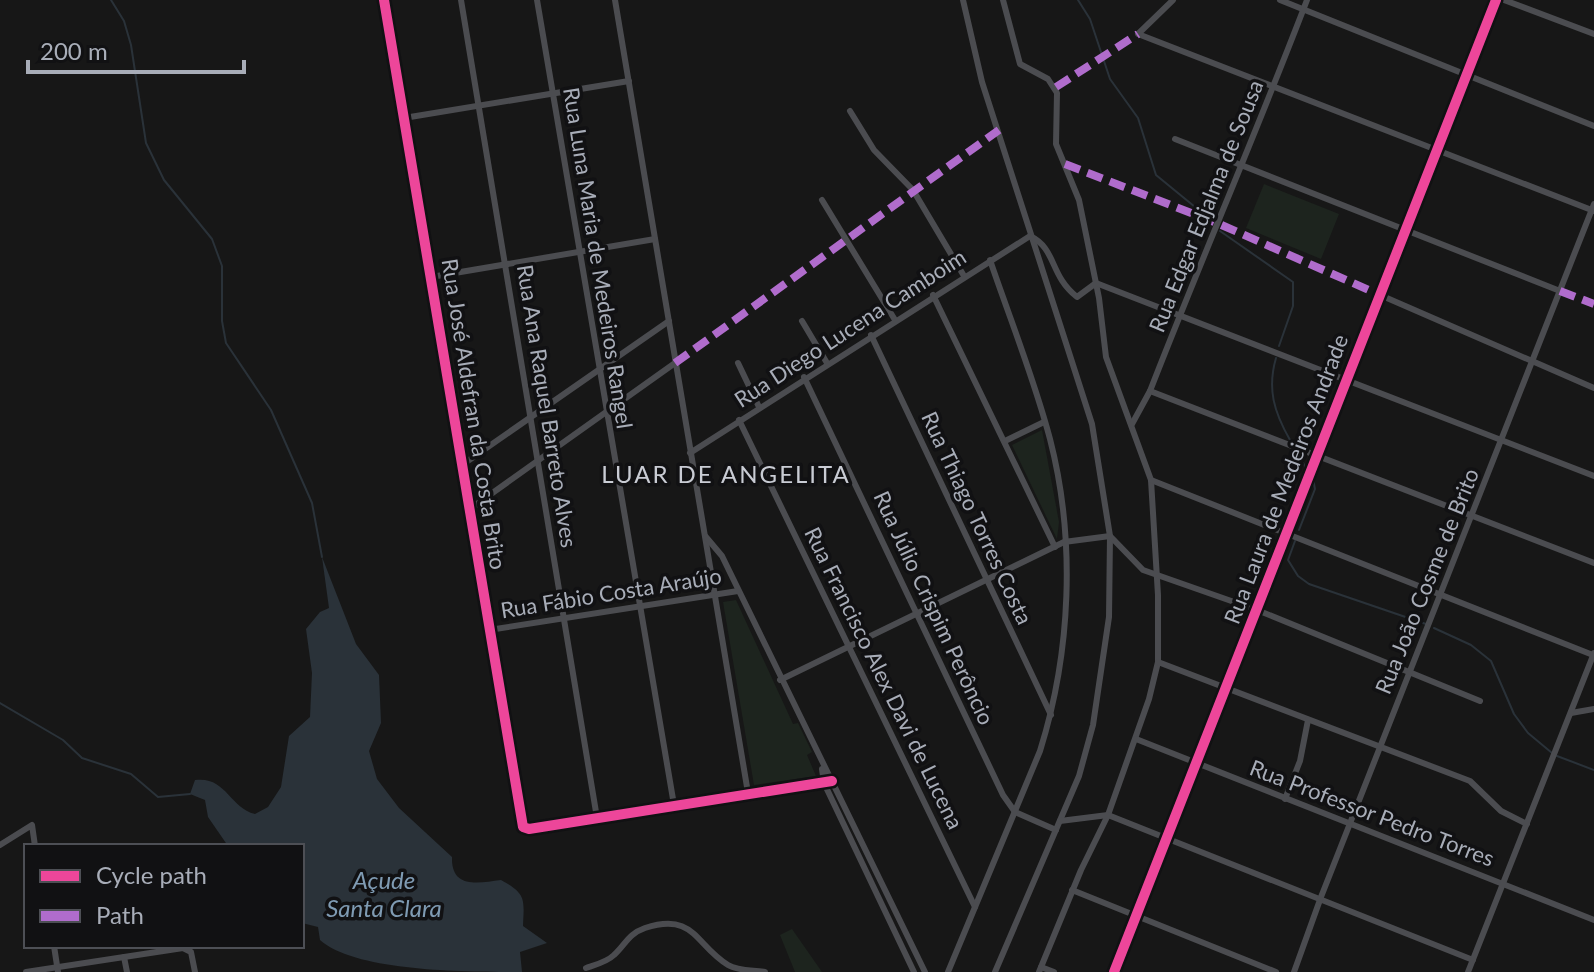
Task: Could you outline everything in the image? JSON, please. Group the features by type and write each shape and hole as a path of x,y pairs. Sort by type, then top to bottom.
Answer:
{"street":[{"name":"Rua José Aldefran da Costa Brito","path":"384,0 521,823 529,829 597,818"},
{"name":"Rua Ana Raquel Barreto Alves","path":"461,0 597,818"},
{"name":"Rua Luna Maria de Medeiros Rangel","path":"537,0 674,805"},
{"path":"615,0 748,793"},
{"path":"963,0 979,71 1097,441 1110,536 1109,617 1100,687 1079,776 995,972"},
{"path":"1003,0 1020,64 1048,79 1056,87 1056,144 1076,188 1096,283 1106,357 1151,480 1157,573 1158,662 1136,739 1108,815 1072,890 1040,970 1054,972"},
{"path":"1173,0 1138,34 1593,208"},
{"path":"1280,0 1594,126"},
{"name":"Rua Edgar Edjalma de Sousa","path":"1132,424 1150,391 1241,162 1276,85 1307,0"},
{"name":"Rua Laura de Medeiros Andrade","path":"1114,972 1228,689 1287,531 1319,457 1346,377 1439,150 1496,0"},
{"path":"1504,0 1594,34"},
{"path":"404,118 629,81"},
{"path":"850,111 874,150 913,190 964,276"},
{"path":"1175,139 1241,162 1560,291"},
{"path":"822,200 895,320"},
{"name":"Rua João Cosme de Brito","path":"1294,972 1593,208"},
{"path":"1030,236 1046,248 1058,279 1077,297 1096,283"},
{"name":"Rua Diego Lucena Camboim","path":"690,453 804,377 1030,236"},
{"path":"431,277 655,239"},
{"path":"948,972 1015,812 1051,715 1063,639 1064,542 1056,470 1044,422 990,260"},
{"path":"1096,283 1346,377 1502,442 1594,476"},
{"path":"933,295 1055,547"},
{"path":"1380,295 1594,388"},
{"path":"462,465 669,321"},
{"path":"802,321 827,363"},
{"name":"Rua Thiago Torres Costa","path":"871,335 1051,715"},
{"path":"470,509 675,363"},
{"path":"738,363 759,407"},
{"name":"Rua Júlio Crispim Perôncio","path":"804,377 1003,795 1015,812"},
{"path":"1150,391 1594,563"},
{"name":"Rua Francisco Alex Davi de Lucena","path":"739,420 975,907"},
{"path":"1005,441 1044,422"},
{"path":"1151,480 1594,654 1468,972"},
{"path":"780,680 1064,542 1110,536"},
{"path":"1110,536 1143,570 1257,610 1480,701"},
{"path":"706,537 722,556 822,765 914,972"},
{"name":"Rua Fábio Costa Araújo","path":"489,630 738,591"},
{"path":"1158,662 1470,781 1501,811 1527,824"},
{"path":"1571,713 1594,709"},
{"path":"1285,799 1300,761 1308,720"},
{"name":"Rua Professor Pedro Torres","path":"1136,739 1594,920"},
{"path":"597,818 828,782"},
{"path":"828,782 925,972"},
{"path":"1015,812 1056,830"},
{"path":"1060,821 1108,815 1167,841 1321,897 1473,960"},
{"path":"0,845 32,825 35,844"},
{"path":"1072,890 1276,972"},
{"path":"586,968 611,958 625,939 637,931 656,925 677,924 696,932 732,967 765,972"},
{"path":"54,948 58,970"},
{"path":"26,972 58,970 183,948 191,952 195,972"},
{"path":"124,957 127,972"},
{"path":"597,964 600,972"}],"shaded area":[{"path":"1264,184 1339,214 1321,259 1246,228"},
{"path":"1042,430 1059,522 1057,539 1012,445"},
{"path":"736,600 793,724 798,723 812,752 807,755 816,776 754,785 723,602"},
{"path":"792,929 822,972 795,972 780,935"}],"water":[{"name":"Açude Santa Clara","path":"322,557 356,644 379,675 381,723 369,751 377,779 399,808 452,857 456,875 468,882 501,880 520,894 523,926 547,943 520,952 522,972 414,968 337,951 320,940 318,927 304,924 304,844 227,844 208,817 205,800 190,794 195,780 205,780 221,787 239,805 255,814 268,807 281,787 289,736 310,717 312,673 306,629 320,612 329,608"}],"waterway":[{"path":"111,0 124,21 131,45 146,143 164,180 212,239 222,266 222,321 226,343 271,410 312,503 322,557"},
{"path":"1078,0 1090,19 1110,79 1138,118 1156,175 1206,216"},
{"path":"1220,231 1293,282 1293,306 1279,346"},
{"path":"1276,358 1272,390 1280,420 1290,440"},
{"path":"1298,454 1307,470"},
{"path":"1299,530 1315,489 1313,479"},
{"path":"1295,541 1288,560 1298,576 1309,584 1426,624"},
{"path":"1434,628 1471,645 1491,661 1514,714 1528,733 1552,753"},
{"path":"0,703 63,740 82,758 131,774 158,797 190,794"},
{"path":"1557,756 1594,770"}],"marked path":[{"path":"1056,87 1138,34"},
{"path":"675,363 999,130"},
{"path":"1065,164 1217,223 1380,295"},
{"path":"1560,291 1594,304"}],"cycle path":[{"path":"384,0 523,827 529,829 832,781"},
{"path":"1114,972 1496,0"}],"district":[{"name":"LUAR DE ANGELITA","path":"726,475"}]}
